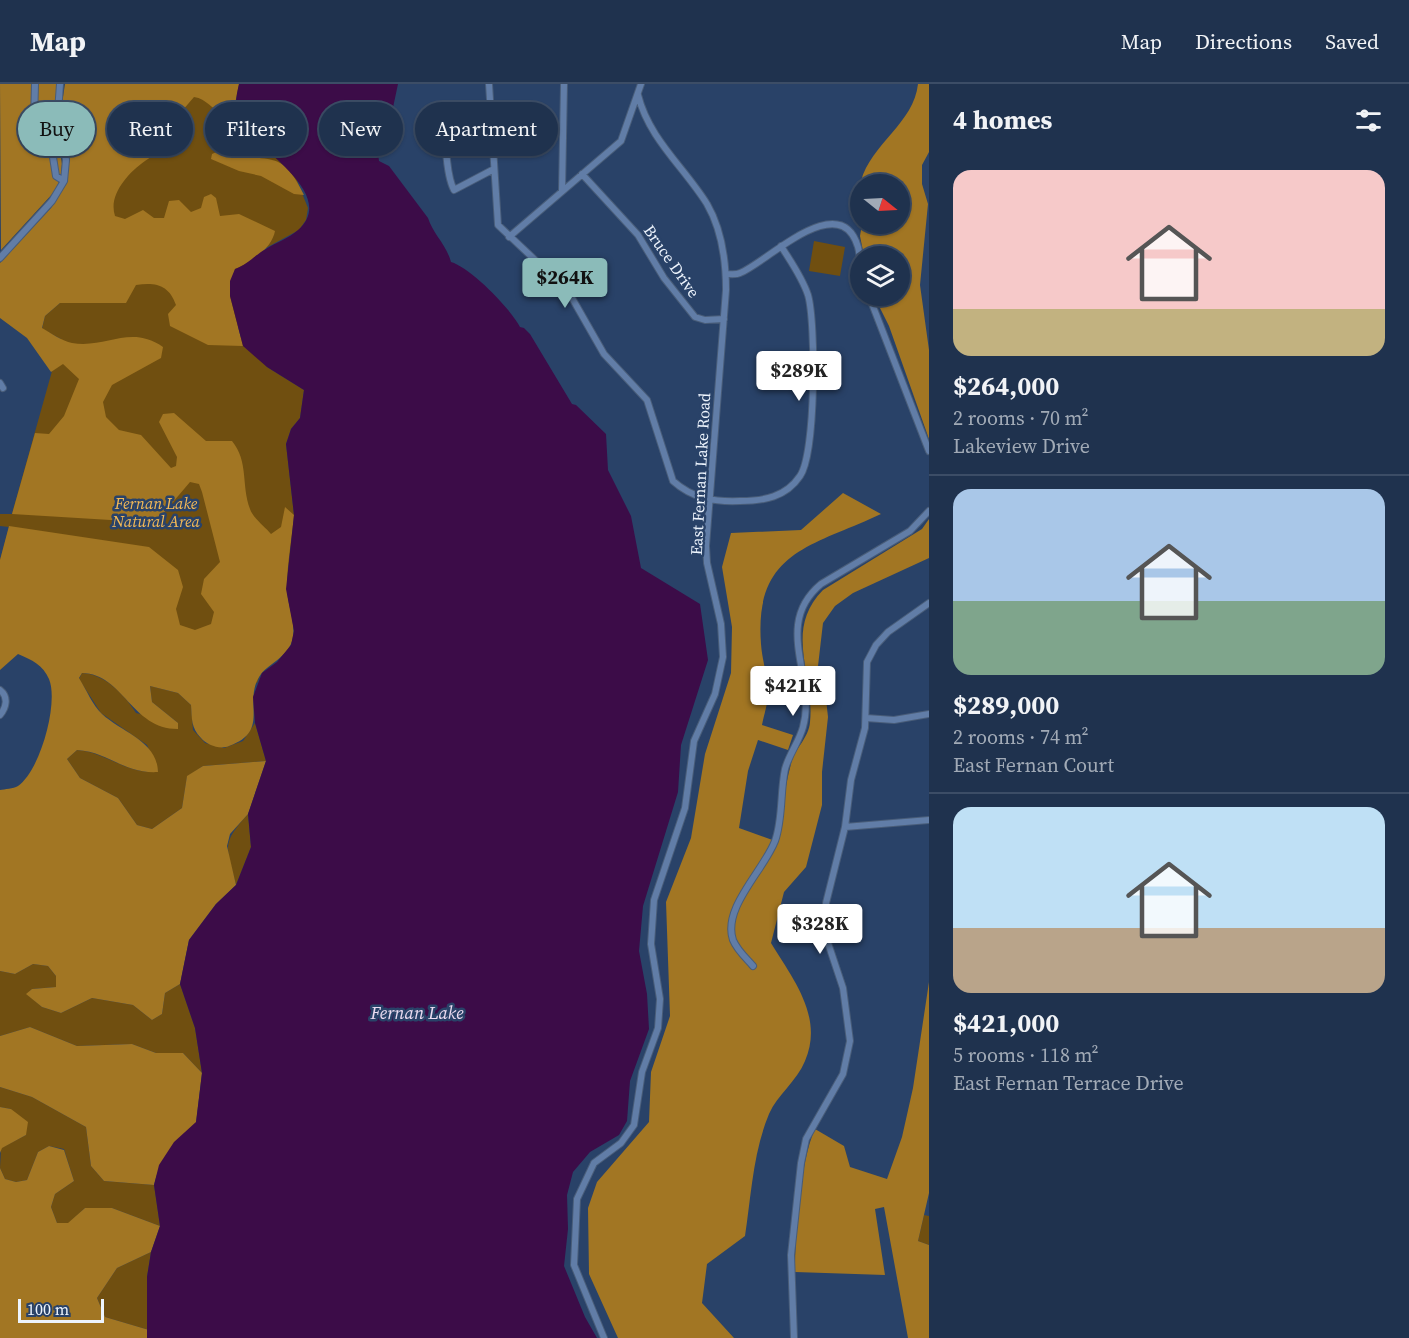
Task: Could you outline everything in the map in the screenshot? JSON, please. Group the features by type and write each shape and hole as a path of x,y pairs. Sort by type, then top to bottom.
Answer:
{"street":[{"path":"34,84 35,126 52,151 55,174 64,181"},
{"path":"0,258 52,201 64,181 66,159 58,112 60,84"},
{"path":"489,84 490,102"},
{"path":"562,191 564,84"},
{"path":"509,237 623,139 641,84"},
{"name":"East Fernan Lake Road","path":"604,1338 574,1265 577,1199 594,1163 621,1143 634,1125 642,1072 658,1028 660,999 651,944 654,900 686,808 694,741 715,694 723,657 722,624 706,555 724,319 726,274 724,253 707,205 650,130 638,95"},
{"path":"448,156 454,190 494,169"},
{"path":"493,156 498,225 568,291 604,354 647,400 673,481 693,495 709,501 755,501 774,497 798,479 808,456 812,315 803,282 782,246"},
{"name":"Bruce Drive","path":"582,174 638,235 664,278 695,317 705,320 724,319"},
{"path":"726,274 741,273 812,227 837,226 855,240 856,246"},
{"path":"874,306 888,338 929,451"},
{"path":"753,966 735,945 732,928 743,895 774,844 785,768 804,726 805,698 797,637 803,606 811,593 821,584 910,531 929,511"},
{"path":"794,1338 791,1255 801,1163 806,1139 843,1074 850,1041 843,988 828,943 825,923 826,903 845,827 851,780 866,718 867,662 876,645 888,632 929,603"},
{"path":"0,690 6,701 0,715"},
{"path":"866,718 894,720 929,714"},
{"path":"845,827 929,820"}],"green space":[{"path":"0,84 57,84 55,102 18,102 18,156 61,156 61,177 55,191 1,250"},
{"path":"65,84 239,84 235,102 205,102 194,97 190,102 107,102 107,156 154,156 132,172 121,185 114,200 115,216 125,219 143,210 154,218 164,218 169,201 179,200 191,212 201,208 204,197 211,194 216,198 220,216 239,214 275,231 270,243 260,254 235,269 230,296 243,346 208,345 170,326 168,314 176,305 173,298 166,289 150,284 136,285 126,303 60,303 45,316 42,328 72,343 96,343 129,337 151,340 163,347 161,358 112,385 103,402 106,417 119,430 141,435 171,468 176,466 177,457 159,422 163,414 174,413 206,441 232,441 241,457 247,500 256,519 271,534 281,527 285,507 294,515 287,587 293,621 292,641 282,656 261,674 254,695 253,724 242,740 222,747 210,745 204,741 194,727 191,705 178,693 150,686 152,702 178,723 178,729 162,727 138,712 108,682 82,673 79,678 99,711 110,721 138,738 156,761 158,772 146,772 77,750 67,759 80,778 118,798 137,825 152,829 182,808 187,776 203,766 266,761 248,814 230,834 227,846 236,885 216,904 189,940 180,984 165,993 162,1014 152,1020 133,1005 92,998 61,1013 42,1007 26,994 32,989 56,987 56,976 48,966 33,964 15,974 0,971 0,790 18,786 34,766 46,736 51,704 49,679 44,670 28,658 18,654 0,670 0,560 9,526 149,547 178,570 183,587 176,609 180,625 195,630 211,624 214,612 201,594 204,579 220,562 199,484 190,482 151,528 127,521 12,514 35,433 49,434 64,416 79,379 63,364 51,372 27,338 0,318 0,263 51,208 67,183 70,156 95,156 95,102 62,102"},
{"name":"Fernan Lake Natural Area","path":"122,84 239,84 235,102 205,102 205,156 275,156 295,176 308,208 306,220 299,230 264,249 238,320 238,334 267,367 304,390 300,418 291,429 286,444 294,515 286,589 257,683 0,560 9,527 0,526 0,514 12,514 61,339 42,329 45,316 60,303 107,137 107,156 193,156 193,102 117,102"},
{"path":"918,84 929,84 929,152 922,165 922,184 928,204 920,285 929,350 929,439 889,326 879,306 910,306 910,246 862,246 860,236 860,234 910,234 910,174 864,174 874,156 901,122 915,98"},
{"path":"212,156 248,156 279,162 287,168 304,195 294,194 261,176 239,171 211,159"},
{"path":"814,241 845,247 840,276 809,271"},
{"path":"843,493 881,514 810,545 777,571 767,589 761,613 761,644 768,694 762,725 793,735 788,750 758,740 748,771 739,828 778,842 791,764 807,733 810,722 809,687 803,653 803,637 805,621 811,605 823,590 922,529 929,519 929,558 853,593 835,606 823,623 818,666 825,690 828,717 822,772 822,805 806,867 784,892 771,943 803,999 811,1029 810,1045 797,1075 769,1114 759,1144 745,1236 707,1264 702,1303 734,1338 618,1338 589,1274 588,1208 597,1182 649,1122 651,1072 670,1016 666,902 691,838 705,754 731,673 732,627 722,567 731,533 801,530"},
{"path":"82,673 106,681 126,699 136,713 178,723 152,702 150,686 178,693 191,705 193,730 205,743 224,748 243,741 255,723 266,761 203,766 187,777 182,808 152,829 137,825 118,798 80,778 67,759 77,750 98,755 137,770 158,771 147,745 101,713 79,679"},
{"path":"248,814 251,847 236,885 228,847 233,833"},
{"path":"33,964 48,966 56,976 56,987 32,989 27,994 42,1007 61,1013 92,998 133,1005 152,1020 162,1014 165,993 180,984 195,1028 202,1073 183,1053 156,1053 132,1044 77,1046 30,1027 0,1036 0,971 15,974"},
{"path":"929,982 929,1193 918,1241 929,1245 929,1338 908,1338 884,1207 875,1209 885,1275 795,1272 796,1239 802,1179 815,1129 844,1146 850,1167 887,1179 902,1137 913,1088"},
{"path":"30,1027 77,1046 132,1044 156,1053 183,1053 202,1073 196,1123 170,1150 154,1185 104,1181 91,1166 86,1127 32,1097 0,1087 0,1036"},
{"path":"0,1087 32,1097 86,1127 91,1166 104,1181 154,1185 160,1226 112,1208 85,1208 68,1224 57,1223 51,1207 55,1194 74,1181 64,1149 49,1146 38,1152 27,1180 16,1182 5,1179 0,1168 1,1148 26,1135 11,1109 0,1107"},
{"path":"0,1107 11,1109 28,1122 26,1135 2,1148 0,1153"},
{"path":"49,1146 64,1150 74,1181 55,1194 51,1207 57,1223 68,1223 85,1208 112,1208 160,1226 151,1252 117,1268 97,1298 105,1317 149,1330 147,1338 0,1338 0,1168 5,1179 16,1182 27,1180 38,1152"},
{"path":"924,1215 929,1216 929,1245 918,1241"},
{"path":"151,1252 147,1277 149,1330 105,1317 97,1298 117,1268"}],"water":[{"name":"Fernan Lake","path":"239,84 398,84 394,102 319,102 319,156 378,156 379,161 389,166 428,218 451,262 479,280 499,300 520,327 530,334 572,404 576,405 606,434 608,470 631,516 641,568 700,604 708,660 681,745 678,792 643,906 639,951 647,994 649,1029 630,1081 627,1121 619,1135 590,1152 573,1172 567,1195 568,1229 564,1266 585,1317 597,1338 147,1338 147,1277 151,1252 160,1226 154,1185 159,1165 174,1142 196,1122 202,1073 195,1028 180,984 189,940 216,904 236,885 251,847 248,814 266,761 255,723 253,697 262,673 277,662 291,645 294,631 286,589 294,515 286,444 291,429 300,418 304,390 267,367 243,346 230,296 230,281 235,269 290,236 298,230 308,216 308,201 301,186 273,156 307,156 307,102 236,102"}]}
